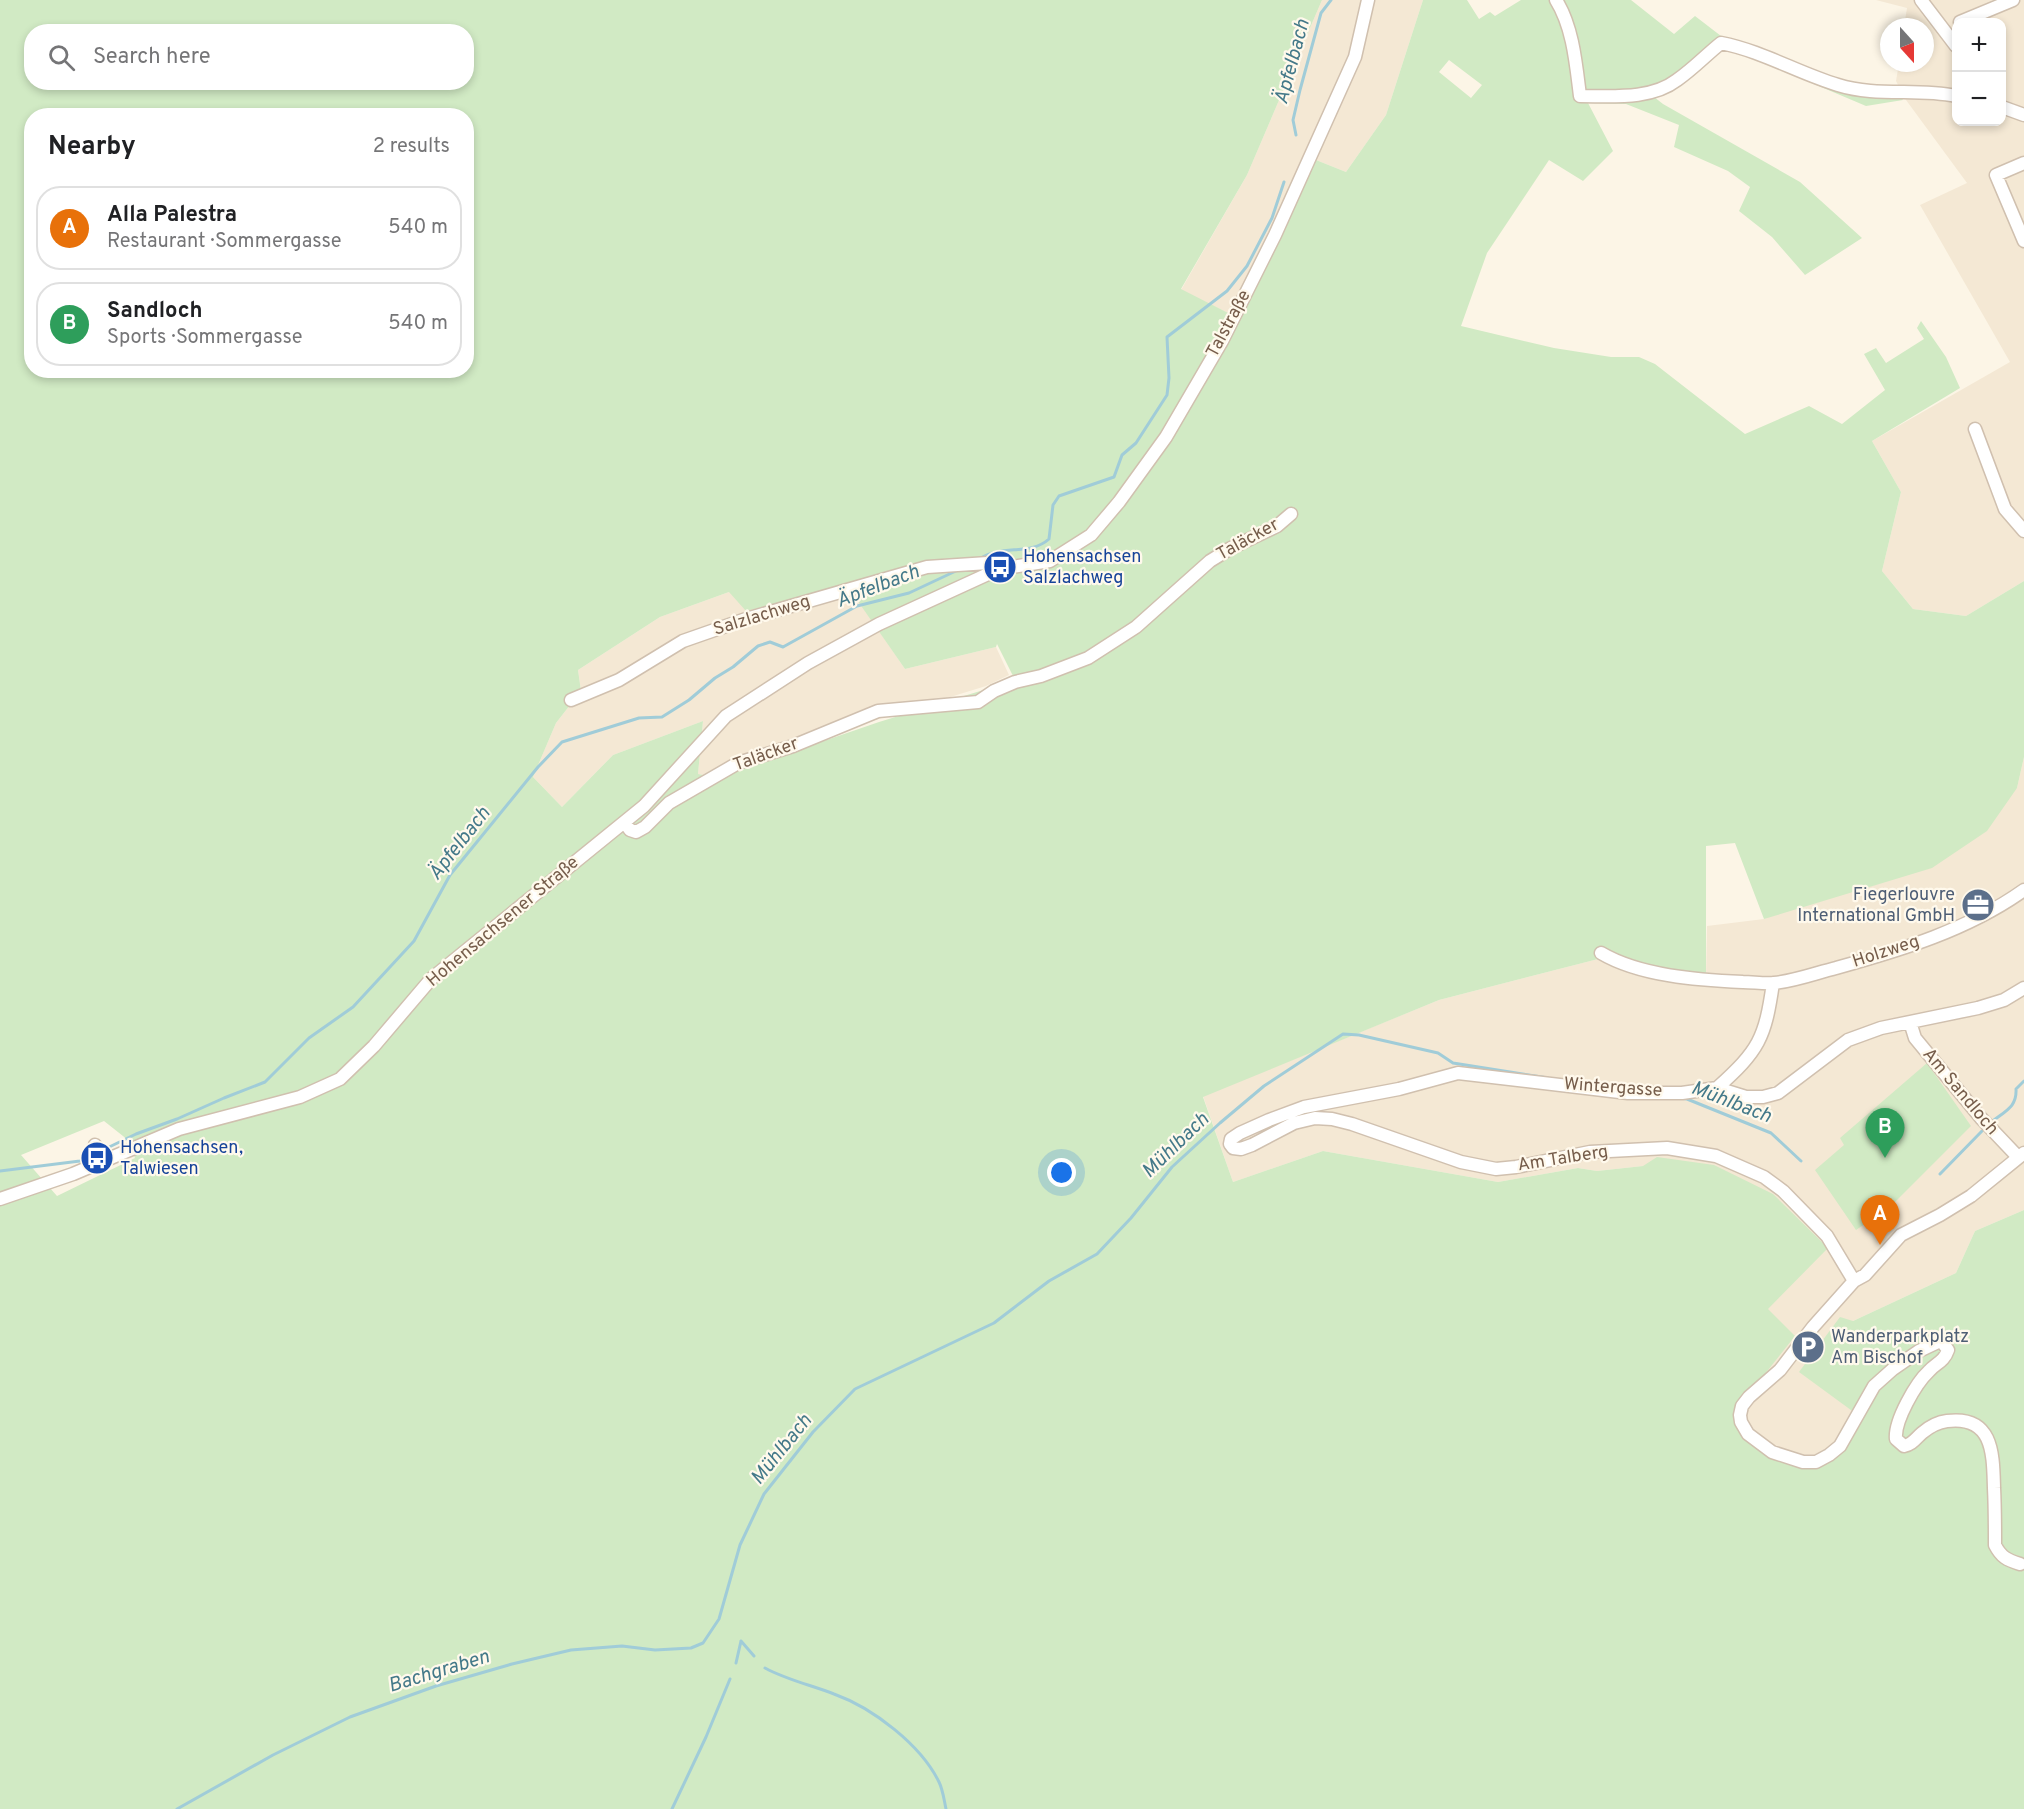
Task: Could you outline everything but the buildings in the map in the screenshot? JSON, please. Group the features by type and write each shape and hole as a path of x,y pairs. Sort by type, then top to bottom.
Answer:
{"street":[{"name":"Talstraße","path":"999,569 1050,561 1091,535 1119,502 1166,437 1222,341 1275,235 1355,57 1368,0"},
{"path":"1556,0 1564,14 1576,64 1580,96 1639,94 1655,91 1677,81 1721,43 1756,53 1838,85 1869,91 1952,96"},
{"path":"1921,0 1952,41"},
{"path":"1970,18 2013,0"},
{"path":"1944,30 1952,26"},
{"path":"2006,109 2024,115"},
{"path":"2024,163 1996,175 2024,241"},
{"path":"1975,429 2005,508 2024,531"},
{"name":"Taläcker","path":"625,823 630,830 636,832 645,827 669,803 738,763 794,746 878,711 978,702 994,691 1015,682 1050,673 1088,658 1136,627 1210,561 1277,526 1291,514"},
{"name":"Salzlachweg","path":"571,700 619,680 684,641 746,619 927,567 988,563 999,569"},
{"path":"625,823 644,806 726,716 808,663 879,624 999,569"},
{"name":"Hohensachsener Straße","path":"0,1199 73,1174 179,1129 300,1098 340,1079 374,1046 431,979 625,823"},
{"name":"Holzweg","path":"1601,953 1612,960 1654,972 1711,980 1773,983 1858,962 1945,933 1978,918 2024,890"},
{"path":"1717,1088 1755,1050 1769,1014 1773,983"},
{"name":"Wintergasse","path":"1233,1148 1230,1144 1232,1139 1240,1133 1304,1107 1399,1089 1458,1073 1628,1093 1682,1093 1717,1088 1746,1097 1763,1097 1778,1093 1848,1040 1881,1028 1978,1008 2004,1000 2024,988"},
{"name":"Am Sandloch","path":"1910,1022 1915,1038 1980,1118 2021,1155"},
{"name":"Am Talberg","path":"1233,1148 1241,1149 1252,1146 1294,1124 1315,1118 1352,1124 1461,1162 1496,1169 1590,1152 1667,1148 1716,1156 1764,1177 1783,1191 1827,1236 1854,1281"},
{"path":"95,1145 105,1160"},
{"path":"2020,1564 2007,1560 1995,1545 1993,1455 1984,1432 1977,1425 1962,1421 1947,1421 1922,1433 1909,1445 1904,1446 1896,1439 1904,1409 1920,1380 1946,1356 1947,1350 1942,1342 1920,1351 1893,1368 1874,1386 1840,1446 1816,1462 1803,1462 1772,1452 1748,1434 1741,1422 1740,1414 1742,1406 1780,1370 1813,1327 1854,1281 1865,1275 1901,1235 1971,1196 2021,1155"}],"shaded area":[{"path":"1322,0 1423,0 1386,115 1346,172 1316,160 1236,317 1181,290 1247,175"},
{"path":"1876,0 2024,0 2024,581 1966,616 1913,609 1882,571 1901,492 1872,441 2010,362 1920,205 1967,183 1906,100 1896,81 1898,72 1934,72 1934,18 1905,18 1907,8"},
{"path":"849,587 905,669 996,647 1009,675 986,686 859,725 749,765 721,778 698,774 703,721 613,755 562,807 533,777 556,723 581,691 578,670 660,617 729,592 802,597"},
{"path":"2024,757 2024,1210 1975,1231 1956,1273 1853,1321 1855,1413 1841,1438 1813,1469 1781,1459 1745,1426 1741,1404 1767,1309 1827,1248 1643,1166 1597,1171 1578,1168 1498,1182 1323,1151 1233,1182 1203,1096 1439,1000 1606,957 1706,977 1707,926 1764,919 2017,788"}],"green space":[{"path":"0,0 1322,0 1247,175 1181,289 1236,317 1316,160 1346,172 1386,115 1423,0 1467,0 1479,19 1490,12 1495,16 1521,0 1631,0 1674,34 1695,16 1721,36 1676,77 1644,89 1663,104 1800,182 1862,238 1805,275 1772,237 1739,211 1750,187 1728,171 1674,147 1679,125 1626,104 1588,103 1613,151 1583,181 1549,160 1487,253 1461,326 1554,348 1611,357 1639,357 1655,364 1745,434 1809,406 1842,424 1885,390 1864,354 1876,348 1886,363 1924,339 1917,328 1921,321 1946,357 1960,388 1872,441 1901,492 1882,571 1913,609 1966,616 2024,581 2024,757 2017,788 1987,831 1932,868 1764,919 1735,843 1706,846 1706,977 1606,957 1439,1000 1203,1097 1233,1182 1323,1151 1498,1182 1578,1168 1597,1171 1643,1166 1657,1157 1714,1165 1773,1194 1828,1248 1768,1309 1795,1336 1741,1404 1745,1426 1781,1459 1813,1469 1841,1438 1855,1413 1799,1372 1840,1317 1853,1321 1956,1273 1975,1231 2024,1210 2024,1809 0,1809","holes":["1449,60 1482,85 1471,98 1439,72","848,587 905,669 996,647 997,644 1013,676 990,688 879,722 731,773 720,781 721,778 698,774 703,721 613,755 562,807 533,777 556,723 581,691 578,670 660,617 729,592 746,611","104,1121 128,1140 135,1158 57,1196 21,1155"]},
{"path":"1758,57 1901,97 1903,100 1866,106 1757,60"},
{"path":"1927,1063 1971,1126 1891,1206 1856,1230 1815,1170 1844,1145 1840,1138"}],"waterway":[{"name":"Äpfelbach","path":"1296,135 1293,120 1300,90 1321,13 1331,0"},
{"name":"Äpfelbach","path":"980,559 997,552 1025,549 1041,544 1049,539 1053,505 1059,496 1114,477 1122,455 1136,443 1167,395 1169,378 1167,337 1227,291 1247,266 1272,218 1284,182"},
{"name":"Äpfelbach","path":"103,1150 136,1134 265,1082 309,1038 353,1007 414,941 450,875 538,767 562,742 639,718 662,717 689,700 758,646 770,642 783,647 857,606 909,593 958,570"},
{"name":"Mühlbach","path":"177,1809 273,1755 350,1717 436,1686 571,1650 622,1646 655,1650 691,1648 703,1643 719,1619 740,1545 764,1494 813,1432 855,1389 994,1323 1049,1281 1097,1254 1131,1218 1172,1167 1220,1123 1264,1086 1343,1034 1359,1035 1438,1053 1453,1063 1548,1078"},
{"name":"Mühlbach","path":"1994,1120 2013,1104 2016,1089 2024,1081"},
{"name":"Mühlbach","path":"1679,1098 1687,1099 1771,1133 1801,1161"},
{"name":"Mühlbach","path":"1940,1174 1982,1131"},
{"name":"Äpfelbach","path":"0,1171 80,1161 97,1152"},
{"path":"741,1641 754,1656"},
{"name":"Mühlbach","path":"736,1663 741,1641"},
{"path":"765,1668 849,1700 880,1718 908,1742 931,1768 940,1785 946,1809"},
{"name":"Mühlbach","path":"672,1809 730,1679"}],"place":[{"name":"Hohensachsen Salzlachweg","path":"1000,567"},
{"name":"Fiegerlouvre International GmbH","path":"1978,905"},
{"name":"Hohensachsen, Talwiesen","path":"97,1158"},
{"name":"Sandloch","path":"1885,1158"},
{"name":"Alla Palestra","path":"1880,1245"},
{"name":"Wanderparkplatz Am Bischof","path":"1808,1347"}],"water label":[{"name":"Bachgraben","path":"439,1672"}]}
